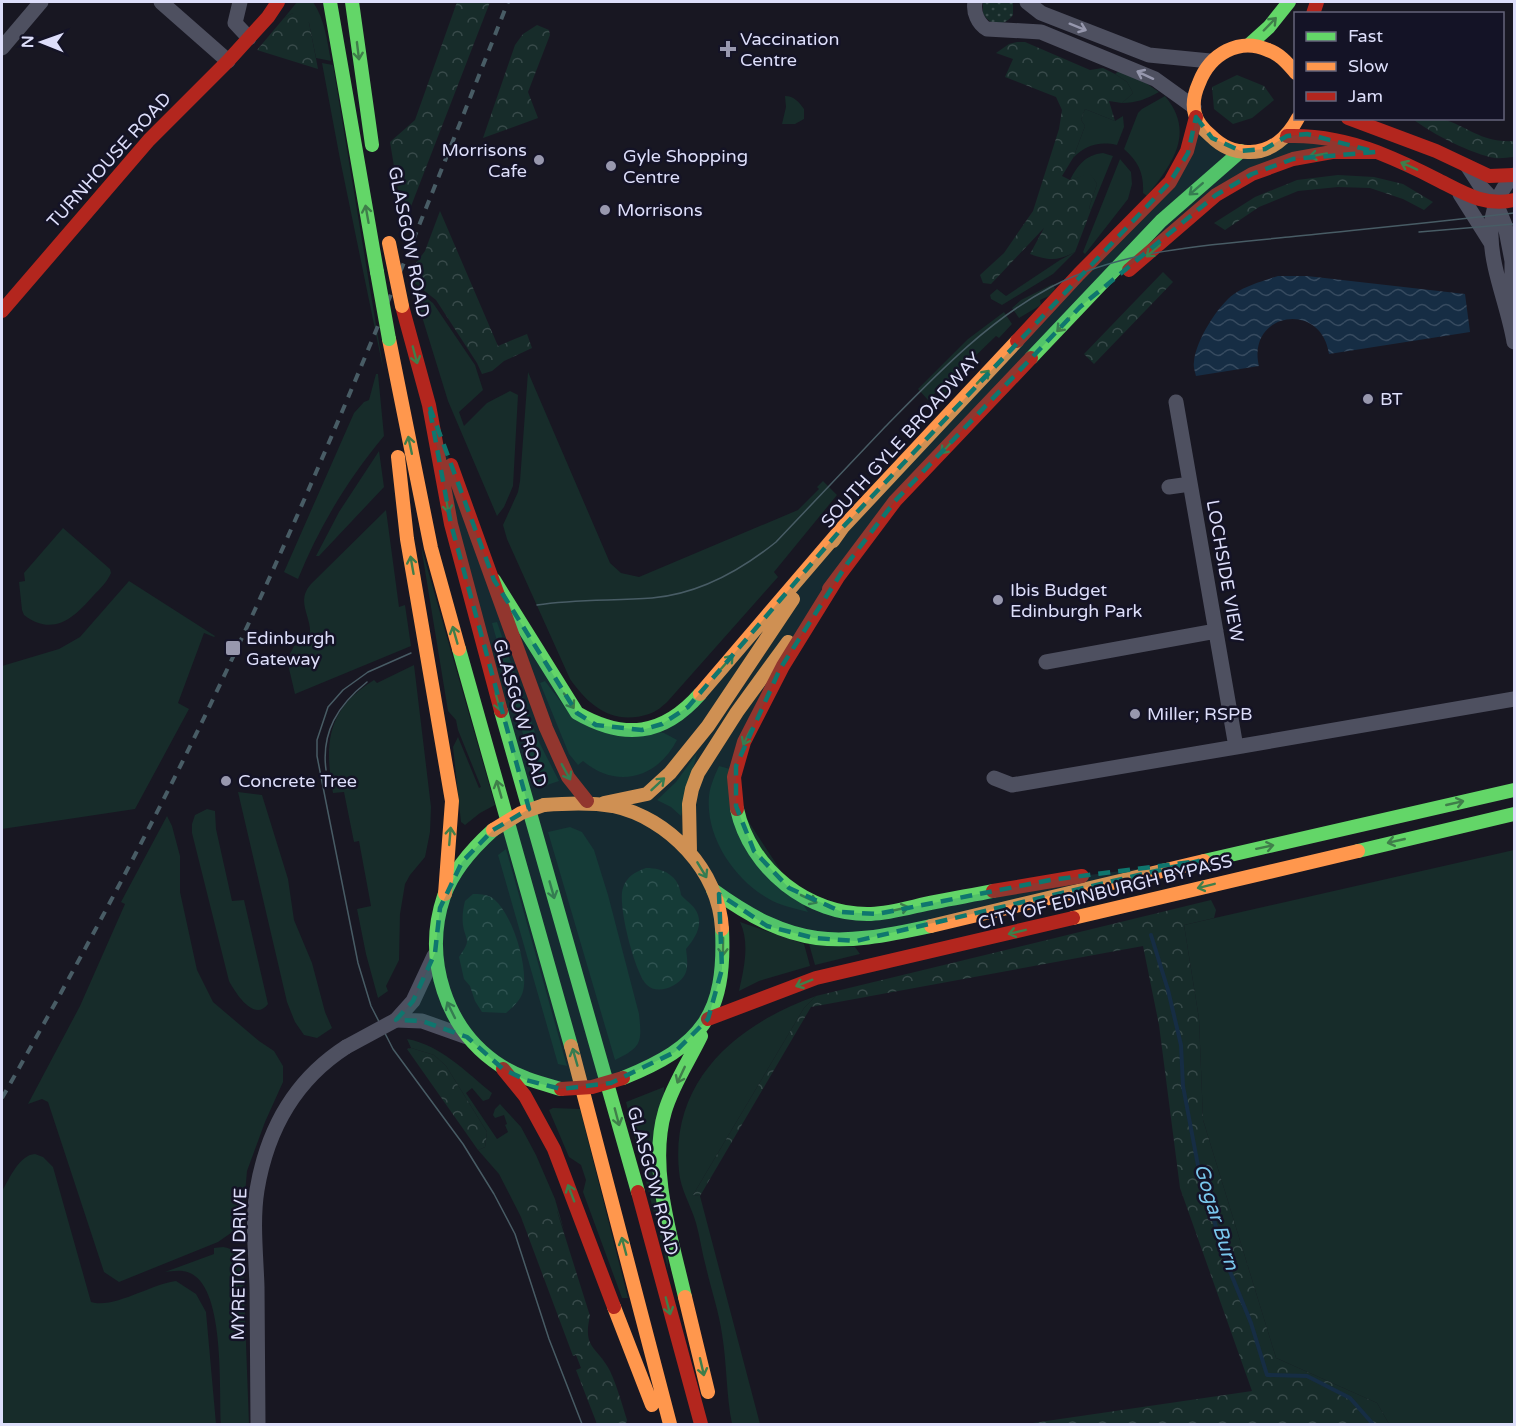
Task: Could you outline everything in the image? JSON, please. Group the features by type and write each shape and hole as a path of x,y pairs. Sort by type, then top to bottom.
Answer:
{"main road":[{"name":"TURNHOUSE ROAD","path":"2,311 149,140 228,61 278,2"},
{"path":"324,2 333,20"},
{"name":"GLASGOW ROAD","path":"330,2 392,359 431,548 578,1068 670,1425"},
{"name":"GLASGOW ROAD","path":"352,2 374,158"},
{"path":"1249,45 1269,27 1289,2"},
{"path":"1210,61 1228,49 1249,45 1263,46 1287,61 1294,71"},
{"name":"SOUTH GYLE BROADWAY","path":"604,803 647,794 670,773 693,746 843,527 1079,274 1170,182 1188,153 1200,76 1210,61"},
{"path":"1195,112 1212,138 1226,147 1253,152 1266,149 1287,136 1307,134 1340,140 1376,152 1422,172 1460,194 1496,203 1515,200"},
{"path":"1287,136 1297,120"},
{"path":"1353,120 1436,151 1489,176 1515,175"},
{"name":"SOUTH GYLE BROADWAY","path":"690,852 691,796 708,756 756,682 895,501 1161,221 1241,151"},
{"path":"1080,307 1136,265 1216,195 1252,174 1293,159 1332,152 1376,152"},
{"name":"GLASGOW ROAD","path":"388,238 402,306 429,405 451,524 482,646 616,1111 701,1425"},
{"path":"392,359 395,435 407,539 452,801 445,894 437,922 435,953 439,979 448,1005 468,1037 503,1069 525,1096 554,1149 659,1425"},
{"path":"429,405 546,728 565,771 587,801"},
{"path":"494,580 577,713 596,725 627,732 642,730 662,724 688,707 843,527"},
{"path":"838,577 780,669 739,752 734,778 736,806 745,836 763,864 789,888 820,905 842,912 877,914 1050,880 1199,861"},
{"name":"CITY OF EDINBURGH BYPASS","path":"713,890 745,914 767,926 814,938 856,941 963,919 1199,861 1515,790"},
{"path":"445,894 462,862 493,830 521,813 544,805 587,801 627,809 667,830 690,852 713,890 721,917 724,943 722,969 707,1020 664,1118 659,1145 660,1171 710,1403"},
{"name":"CITY OF EDINBURGH BYPASS","path":"707,1020 816,978 1515,814"},
{"path":"503,1069 526,1080 561,1089 592,1087 623,1078 658,1063 689,1040 707,1020"}],"street":[{"path":"2,48 41,2"},
{"path":"161,2 228,61"},
{"path":"240,2 235,22 249,38"},
{"path":"975,2 974,12 982,26 987,29 1041,32 1155,79 1195,112"},
{"path":"1027,2 1041,13 1149,55 1210,61"},
{"path":"1468,167 1481,187 1496,203 1507,232 1512,261 1512,324"},
{"path":"1515,175 1501,191 1491,216 1491,243 1515,342"},
{"path":"1460,194 1491,243"},
{"path":"1507,232 1515,211"},
{"name":"LOCHSIDE VIEW","path":"1176,402 1236,747"},
{"path":"1169,487 1190,484"},
{"path":"1046,662 1216,631"},
{"path":"994,778 1012,785 1515,699"},
{"name":"MYRETON DRIVE","path":"258,1425 257,1192 272,1136 285,1107 311,1074 346,1047 396,1020 413,1001 435,953"},
{"path":"396,1020 422,1021 468,1037"}],"highlighted area":[{"path":"1196,117 1212,138 1241,151 1265,149 1287,136 1307,134 1376,152 1293,159 1252,174 1216,195 1080,307 895,501 847,564 780,669 736,766 736,806 754,851 789,888 842,912 877,914 1050,880 1199,861 856,941 814,938 767,926 719,894 722,969 708,1019 675,1052 611,1083 561,1089 526,1080 503,1069 467,1037 422,1021 396,1020 413,1001 435,953 440,908 462,862 493,830 529,809 451,524 429,405 494,580 554,678 577,713 596,725 642,730 662,724 688,707 843,527 1170,182 1188,153"}],"green space":[{"path":"297,2 313,2 325,30 331,61 316,58 309,23 293,13 284,18"},
{"path":"457,2 490,2 408,214 403,221 390,142 415,120"},
{"path":"983,2 1013,2 1013,15 1006,22 993,23 983,13"},
{"path":"293,13 302,14 309,23 318,69 257,50 284,18"},
{"path":"537,25 549,30 550,35 528,92 538,118 483,138 515,45 523,34"},
{"path":"1025,42 1090,70 1103,68 1127,82 1133,93 1122,103 1109,101 1115,121 1085,109 1081,120 1085,126 1073,158 1062,176 1070,180 1090,173 1097,184 1089,208 1091,210 1075,252 1053,259 1030,254 1044,228 991,284 983,283 980,275 1004,253 1033,211 1059,129 1062,110 1056,97 1005,77 1013,59 996,53 1009,44"},
{"path":"322,63 333,65 384,373 340,159"},
{"path":"1119,71 1146,83 1159,92 1141,100 1122,103 1133,93 1127,82 1115,74"},
{"path":"1237,75 1264,86 1274,100 1252,118 1233,124 1214,109 1212,87"},
{"path":"785,96 794,98 800,104 804,109 804,119 795,124 782,124 786,107"},
{"path":"1165,96 1179,123 1180,135 1172,160 1147,196 1143,193 1140,169 1124,149 1138,113"},
{"path":"1085,109 1115,121 1123,116 1124,127 1117,145 1093,145 1073,158 1085,126 1081,120"},
{"path":"1414,120 1445,120 1493,140 1514,141 1514,157 1495,158 1476,153"},
{"path":"1103,153 1113,156 1091,210 1089,208 1097,184 1090,174 1070,180 1083,162 1091,156"},
{"path":"1120,159 1131,172 1132,184 1128,199 1085,254 1083,252"},
{"path":"1338,175 1374,177 1403,184 1433,202 1424,210 1403,199 1370,188 1338,187 1298,191 1259,207 1225,230 1214,223 1255,197 1297,180"},
{"path":"440,211 498,346 527,334 532,348 504,361 492,371 482,374 436,300 412,281 410,271 425,251"},
{"path":"1075,252 1053,274 1002,305 991,299 990,295 997,289 1006,296"},
{"path":"1163,272 1173,282 1094,364 1084,354"},
{"path":"1053,284 1055,289 1049,296 1040,300 1041,305 1019,318 1012,308 1021,300"},
{"path":"415,294 424,296 433,303 475,365 483,390 459,412 464,426 487,403 510,391 518,395 513,486 504,507 497,516 448,401"},
{"path":"1004,312 1012,324 999,338 996,336 968,363 962,380 946,396 942,396 937,391 928,400 918,389 968,339"},
{"path":"528,372 610,563 621,573 639,577 798,510 819,489 817,487 823,481 837,495 774,572 778,577 668,701 652,713 636,717 613,715 594,705 577,689 570,679 507,539 503,525 518,492 520,481"},
{"path":"376,374 378,374 384,436 358,469 335,504 298,579 284,572 354,413 369,400"},
{"path":"379,451 384,487 319,556 316,556 339,512"},
{"path":"386,510 399,607 405,605 411,646 295,694 287,660 294,646 308,641 310,634 304,599 306,591"},
{"path":"63,528 110,569 111,573 101,588 78,611 62,622 44,624 24,615 19,582 25,581 24,573"},
{"path":"421,546 495,805 465,825 461,822 453,747 458,737 479,788 481,787 456,720 448,711"},
{"path":"129,581 215,636 204,633 178,703 189,709 135,809 2,829 2,666 59,649 80,637"},
{"path":"497,622 537,738 559,781 538,788 492,623"},
{"path":"414,665 431,807 430,832 425,857 405,884 400,914 399,960 386,986 388,991 378,998 357,909 371,906 359,841 354,842 344,792 333,793 330,775 330,743 332,729 338,715 358,691 374,680 377,683"},
{"path":"545,681 571,715 664,733 677,740 659,764 635,776 609,775 583,761 578,765 569,754 540,683"},
{"path":"697,753 681,816 671,807 657,800 676,782"},
{"path":"719,766 730,769 729,792 808,912 777,903 763,895 750,885 727,860 719,845 709,813 709,796"},
{"path":"238,792 262,795 288,879 294,920 312,963 325,1012 332,1028 317,1038 304,1035 295,1022 287,1002"},
{"path":"207,809 215,811 216,829 232,901 244,900 268,1004 263,1009 257,1010 246,1004 229,981 192,833 195,815"},
{"path":"167,816 180,856 180,892 197,970 213,1002 274,1051 283,1066 283,1082 247,1171 243,1218 238,1228 218,1242 119,1282 104,1272 48,1102 42,1099 28,1104 80,1006 125,904 121,902"},
{"path":"570,827 582,832 594,850 639,1014 638,1043 631,1051 615,1060 548,832"},
{"path":"506,849 567,1066 558,1064 498,855"},
{"path":"1514,850 1514,1424 1389,1424 1377,1403 1276,1358 1203,1120 1199,1019 1184,925"},
{"path":"646,868 670,874 680,888 681,895 694,907 699,920 698,930 686,949 686,973 677,983 661,989 651,988 642,978 633,954 623,908 623,888 627,880"},
{"path":"473,894 489,896 499,904 517,940 523,968 523,991 519,1000 506,1013 482,1012 470,986 464,979 459,957 467,943 463,913 465,901"},
{"path":"1211,900 1216,910 1214,918 1184,925 1199,1019 1203,1120 1276,1358 1377,1403 1389,1424 1026,1424 1252,1391 1180,1188 1159,1025 1143,946 811,1007 700,1196 693,1195 804,1008 816,996"},
{"path":"740,922 804,944 810,966 759,981 739,991 745,947"},
{"path":"809,944 855,947 860,954 815,965"},
{"path":"816,996 804,1008 693,1195 700,1196 760,1424 732,1424 721,1326 696,1223 680,1177 679,1139 686,1109 698,1083 714,1060 760,1022"},
{"path":"407,1039 442,1053 492,1093 489,1099 483,1101 472,1088 466,1093 497,1139 508,1132 504,1115 495,1118 493,1115 500,1104 521,1127 555,1199 564,1230 557,1211 521,1208 521,1217 499,1174 478,1150 485,1147 487,1132 446,1066 434,1055 411,1048"},
{"path":"411,1048 434,1055 446,1066 487,1132 485,1147 478,1150 407,1049"},
{"path":"664,1087 668,1269 626,1102"},
{"path":"553,1108 580,1109 628,1298 622,1298 583,1192 586,1180 581,1165 569,1157 549,1110"},
{"path":"35,1154 43,1157 53,1167 91,1302 110,1302 176,1281 196,1294 206,1312 216,1424 2,1424 2,1191 24,1158"},
{"path":"541,1201 557,1211 590,1316 588,1335 590,1342 610,1371 627,1420 626,1424 597,1424 576,1370 581,1368 576,1355 573,1356 521,1217 520,1208"},
{"path":"223,1247 236,1252 243,1263 249,1424 221,1424 218,1343 210,1300 203,1284 186,1271 165,1272 214,1254 214,1248"}],"water":[{"path":"1278,276 1307,276 1465,294 1470,332 1329,354 1323,337 1313,325 1300,320 1286,320 1273,324 1263,334 1258,348 1259,366 1196,376 1194,364 1198,344 1221,306 1239,291"}],"waterway":[{"name":"Gogar Burn","path":"1151,935 1168,990 1181,1045 1183,1086 1199,1171 1229,1269 1251,1323 1267,1375 1307,1376 1350,1398 1373,1424"}],"tram line":[{"path":"537,605 669,596 702,586 748,562 776,542 923,388 963,351 1005,316 1051,287 1079,274 1107,264 1198,246 1514,213"},
{"path":"1419,232 1514,224"},
{"path":"411,653 368,672 343,690 328,707 317,740 317,756 358,963 371,1006 393,1049 463,1144 494,1194 515,1234 549,1339 582,1424"},
{"path":"326,770 326,743 334,720 348,700 367,682"}],"railway":[{"path":"2,1098 138,848 190,747 255,610 368,351 508,2"}],"traffic: fast":[{"path":"330,2 377,272"},
{"path":"352,2 372,145"},
{"path":"1249,45 1269,27 1289,2"},
{"path":"1031,358 1161,221 1241,151"},
{"path":"377,272 389,339"},
{"path":"494,580 577,713 594,722 611,727 627,730 642,729 657,726 672,718 700,694"},
{"path":"459,649 571,1046"},
{"path":"501,711 638,1192"},
{"path":"1204,861 1514,790"},
{"path":"737,809 744,831 755,851 769,869 786,885 826,907 848,913 871,914 993,891"},
{"path":"1358,851 1514,814"},
{"path":"493,830 464,860 444,896 438,920 436,944 438,968 444,991 453,1013 482,1051 515,1074 561,1089"},
{"path":"713,890 768,923 793,933 817,938 868,938 931,926"},
{"path":"623,1078 672,1053 704,1024 713,1006 719,984 722,929"},
{"path":"685,1297 668,1228 660,1180 660,1133 672,1091 701,1036"}],"traffic: slow":[{"path":"1294,71 1272,52 1257,46 1236,47 1218,56 1210,64 1198,87 1194,106 1201,126 1215,140 1233,150 1243,152 1256,152 1271,147 1284,137 1297,120"},
{"path":"389,243 402,306"},
{"path":"389,339 431,548 459,649"},
{"path":"833,541 843,527 1017,341"},
{"path":"398,457 407,539 452,801 445,894"},
{"path":"700,694 843,527"},
{"path":"604,803 647,794 670,773 708,726 793,599"},
{"path":"690,852 689,804 698,773 737,712 788,642"},
{"path":"544,805 579,803 613,806 634,812 653,822 687,850 701,868 712,887 719,908 722,929"},
{"path":"493,830 521,813 544,805"},
{"path":"1073,918 1358,851"},
{"path":"931,926 1204,861"},
{"path":"571,1046 670,1424"},
{"path":"685,1297 708,1392"},
{"path":"614,1307 652,1405"}],"traffic: jam":[{"path":"2,311 149,140 228,61 268,17 278,2"},
{"path":"1314,12 1317,2"},
{"path":"1017,341 1170,182 1187,151 1196,117"},
{"path":"1353,120 1436,151 1489,176 1514,175"},
{"path":"1287,136 1321,138 1355,145 1399,161 1474,197 1493,202 1514,200"},
{"path":"1129,270 1216,195 1252,174 1293,159 1332,152 1376,152"},
{"path":"402,306 429,405 451,524 501,711"},
{"path":"829,589 895,501 1031,358"},
{"path":"451,465 546,728 568,777 587,801"},
{"path":"737,809 734,777 744,742 783,666 838,577"},
{"path":"993,891 1082,876"},
{"path":"708,1019 816,978 1073,918"},
{"path":"503,1069 525,1096 554,1149 614,1307"},
{"path":"561,1089 592,1087 623,1078"},
{"path":"638,1192 701,1424"}],"place":[{"name":"Vaccination Centre","path":"728,49"},
{"name":"Morrisons Cafe","path":"539,160"},
{"name":"Gyle Shopping Centre","path":"611,166"},
{"name":"Morrisons","path":"605,210"},
{"name":"BT","path":"1368,399"},
{"name":"Ibis Budget Edinburgh Park","path":"998,600"},
{"name":"Edinburgh Gateway","path":"233,648"},
{"name":"Miller; RSPB","path":"1135,714"},
{"name":"Concrete Tree","path":"226,781"}]}
